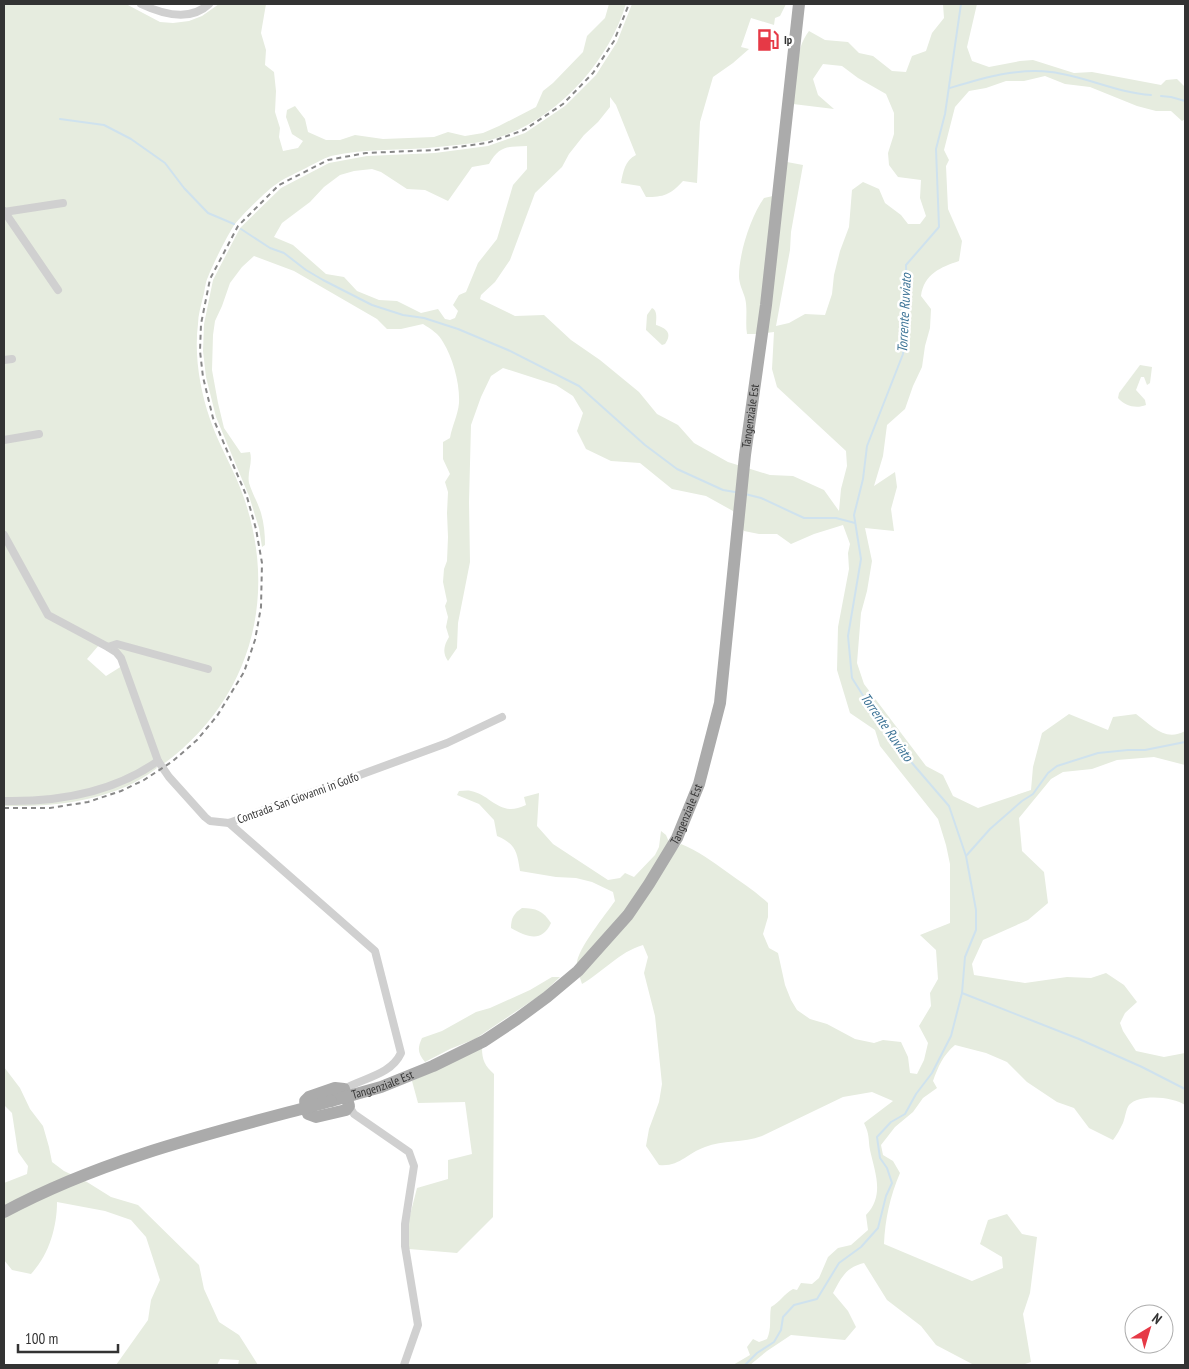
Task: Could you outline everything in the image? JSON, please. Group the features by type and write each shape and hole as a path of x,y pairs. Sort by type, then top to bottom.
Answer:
{"main road":[{"name":"Tangenziale Est","path":"4,1212 31,1197 73,1178 124,1159 186,1140 347,1097 402,1079 484,1041 547,997 578,971 628,915 649,884 677,838 699,784 720,703 745,455 758,363 799,4"}],"street":[{"path":"141,4 173,15 192,14 209,4"},
{"path":"58,290 4,211 63,203"},
{"path":"4,440 39,434"},
{"name":"Contrada San Giovanni in Golfo","path":"4,534 48,615 108,647 121,658 158,762 205,818 210,821 229,823 430,750 502,717"},
{"path":"108,647 117,644 208,669"},
{"path":"4,800 41,801 90,792 140,774 158,762"},
{"path":"229,823 375,951 401,1053 398,1060 384,1072 347,1097 354,1114 408,1152 414,1166 405,1224 405,1246 418,1325 404,1365"}],"shaded area":[{"path":"4,4 126,4 160,22 173,23 189,21 202,16 219,4 266,4 261,33 266,50 265,65 274,72 276,91 275,112 280,128 279,137 283,151 298,148 303,141 292,134 286,117 287,110 295,106 305,119 308,132 326,140 340,140 355,135 383,139 434,137 448,132 465,136 483,133 536,107 543,91 583,52 587,36 605,18 609,4 626,4 617,27 590,71 554,107 533,122 510,133 486,141 425,148 344,153 331,156 274,186 238,220 232,229 206,282 198,317 197,360 203,396 210,419 244,498 254,536 258,574 256,611 249,646 235,680 216,711 192,740 162,765 121,656 49,613 4,532"},
{"path":"632,4 786,4 780,16 775,18 774,25 751,18 741,47 749,49 713,77 700,122 697,183 683,181 666,194 646,197 640,186 621,183 627,163 636,155 616,105 610,97 610,107 584,135 569,154 562,167 535,193 510,260 495,282 481,295 480,299 515,316 544,315 571,340 600,360 639,392 657,414 678,425 694,443 728,462 770,475 793,476 824,490 839,511 841,489 847,466 846,451 777,387 772,369 774,332 766,333 787,162 803,165 776,326 789,323 805,314 825,315 832,294 834,275 840,251 849,227 852,190 863,182 879,189 885,203 901,215 908,224 920,224 926,216 920,198 921,180 898,177 889,165 888,153 894,134 894,113 886,94 858,78 842,66 823,64 813,79 818,95 834,109 793,104 798,56 809,31 825,40 848,42 859,53 873,56 892,71 906,72 912,56 926,51 932,33 944,18 943,4 977,4 967,47 972,61 989,67 1033,60 1074,73 1092,72 1161,85 1166,80 1177,79 1185,87 1185,119 1182,121 1171,111 1156,111 1137,106 1090,87 1065,84 1045,76 1024,81 1006,81 986,88 969,91 955,107 944,150 949,160 946,166 948,209 962,241 959,261 934,272 923,288 921,296 931,309 930,328 922,367 905,409 887,425 883,456 874,486 895,472 897,487 891,509 894,531 865,528 872,561 861,613 857,663 864,684 926,766 943,775 953,796 978,808 1031,790 1033,767 1042,733 1069,714 1108,730 1113,717 1136,714 1153,728 1165,734 1178,734 1185,731 1185,765 1154,757 1117,760 1092,769 1063,772 1051,779 1019,818 1022,851 1044,872 1048,903 1028,920 983,940 972,964 974,975 1025,983 1067,977 1091,978 1106,973 1124,985 1137,1002 1125,1013 1120,1023 1136,1051 1164,1057 1185,1053 1185,1105 1165,1098 1149,1098 1134,1101 1129,1105 1123,1123 1113,1140 1089,1128 1074,1108 1057,1102 1027,1082 1007,1062 986,1053 955,1045 944,1057 937,1071 933,1081 937,1088 923,1098 913,1112 895,1127 881,1145 883,1155 893,1161 900,1173 893,1190 884,1244 972,1281 1003,1268 1002,1257 980,1244 988,1220 1007,1214 1022,1234 1037,1237 1030,1293 1023,1314 1031,1362 1022,1365 974,1365 936,1345 921,1326 887,1300 864,1263 848,1270 833,1293 848,1311 856,1327 845,1340 791,1335 750,1365 733,1365 750,1355 747,1347 753,1339 759,1342 767,1339 771,1307 793,1289 797,1290 801,1283 812,1284 819,1278 828,1257 838,1248 851,1245 868,1230 866,1215 875,1200 877,1184 868,1134 864,1123 893,1101 872,1092 843,1097 762,1136 712,1145 673,1164 659,1165 646,1146 649,1129 659,1102 662,1084 655,1016 644,973 648,957 643,945 626,952 582,984 579,975 681,844 710,860 768,903 768,917 763,934 769,948 778,953 785,985 797,1010 810,1019 827,1024 855,1039 874,1043 883,1040 901,1042 908,1057 910,1073 917,1074 924,1060 928,1043 919,1026 931,1006 930,993 938,979 936,950 920,935 950,923 950,864 938,819 880,746 875,730 850,713 837,670 838,627 849,569 848,553 850,544 843,525 791,544 777,534 759,534 744,531 733,511 706,496 672,489 640,463 611,461 586,449 577,431 583,413 573,396 556,385 503,368 491,376 471,425 470,562 458,623 457,648 448,661 444,652 449,637 446,627 448,617 445,606 447,601 443,582 447,561 448,537 448,492 445,482 450,474 443,459 443,442 450,438 459,396 453,363 447,348 437,334 423,324 401,329 387,329 377,319 294,271 254,256 242,267 230,283 215,321 212,370 224,428 241,453 250,452 249,483 263,521 265,545 262,547 259,528 249,496 216,417 206,377 203,351 204,324 213,280 240,228 281,188 329,163 367,156 435,153 488,146 525,133 565,106 596,75 617,42","holes":["527,146 527,169 513,185 497,239 478,263 466,292 459,295 453,305 458,311 455,318 450,320 445,319 438,309 421,313 397,301 379,300 357,291 344,277 326,274 293,245 274,237 282,223 310,202 324,187 340,175 354,171 372,169 381,172 407,189 425,190 448,201 472,167 489,164 497,153 505,148"]},
{"path":"773,196 758,334 747,334 746,302 739,279 743,246 759,206 764,198"},
{"path":"652,308 656,313 656,325 665,329 668,334 665,344 662,345 646,330 647,315"},
{"path":"1140,365 1152,367 1150,383 1147,385 1144,377 1141,377 1136,390 1145,400 1146,405 1138,407 1124,403 1118,398 1119,393"},
{"path":"4,542 43,613 99,645 87,659 106,676 122,666 157,768 123,788 84,800 44,805 4,806"},
{"path":"459,791 478,793 496,804 509,809 526,805 524,797 539,793 537,826 553,844 608,880 620,878 625,873 634,877 655,855 659,847 661,831 666,835 669,842 625,912 577,966 577,960 585,943 615,901 613,892 592,882 576,878 520,871 514,849 508,842 497,836 494,820 479,804 457,795"},
{"path":"522,908 539,911 551,923 539,936 528,936 511,928 514,916"},
{"path":"552,977 560,977 542,994 475,1039 425,1062 421,1056 419,1045 422,1038 442,1031 476,1012 490,1008 530,990"},
{"path":"482,1048 485,1062 494,1074 493,1217 457,1253 409,1249 409,1219 417,1188 448,1179 448,1160 472,1154 465,1102 418,1103 412,1081"},
{"path":"4,1067 20,1088 30,1109 43,1126 52,1162 64,1171 87,1182 111,1197 138,1205 199,1265 204,1289 219,1322 239,1335 258,1365 238,1365 239,1360 220,1359 217,1365 116,1365 148,1320 151,1300 160,1280 146,1237 131,1220 105,1211 57,1202 54,1231 43,1258 31,1274 12,1270 4,1260 4,1183 27,1174 28,1166 18,1152 12,1113 4,1105"}],"waterway":[{"name":"Torrente Ruviato","path":"745,1365 757,1353 774,1342 781,1330 783,1317 794,1305 817,1299 839,1263 861,1247 878,1228 886,1196 892,1183 887,1168 880,1158 877,1137 891,1122 905,1114 916,1094 932,1073 951,1036 962,993 965,957 976,930 976,910 966,856 949,806 912,763 874,713 852,678 848,636 861,559 854,515 863,479 867,446 903,354 907,306 906,265 939,227 936,149 945,114 961,4"},
{"path":"950,88 999,75 1038,71 1064,74 1138,94 1151,95"},
{"path":"1161,96 1185,101"},
{"path":"60,119 104,125 131,139 165,163 184,188 208,213 234,224"},
{"path":"241,229 270,248 284,253 323,280 372,305 458,329 508,350 579,386 645,445 677,469 723,490 735,492"},
{"path":"745,494 761,498 804,518 836,518 855,523"},
{"path":"966,856 990,829 1022,801 1033,794 1048,773 1057,766 1098,753 1145,750 1185,742"},
{"path":"962,993 1079,1039 1142,1067 1185,1089"}],"railway":[{"path":"4,808 50,808 88,802 121,791 144,780 173,761 197,740 217,716 244,672 255,640 261,607 262,563 256,529 247,497 213,418 203,377 200,351 201,324 210,279 238,226 279,185 328,160 366,153 435,150 487,143 524,130 563,104 593,73 614,41 629,4"}],"place":[{"name":"Ip","path":"768,40"}]}
